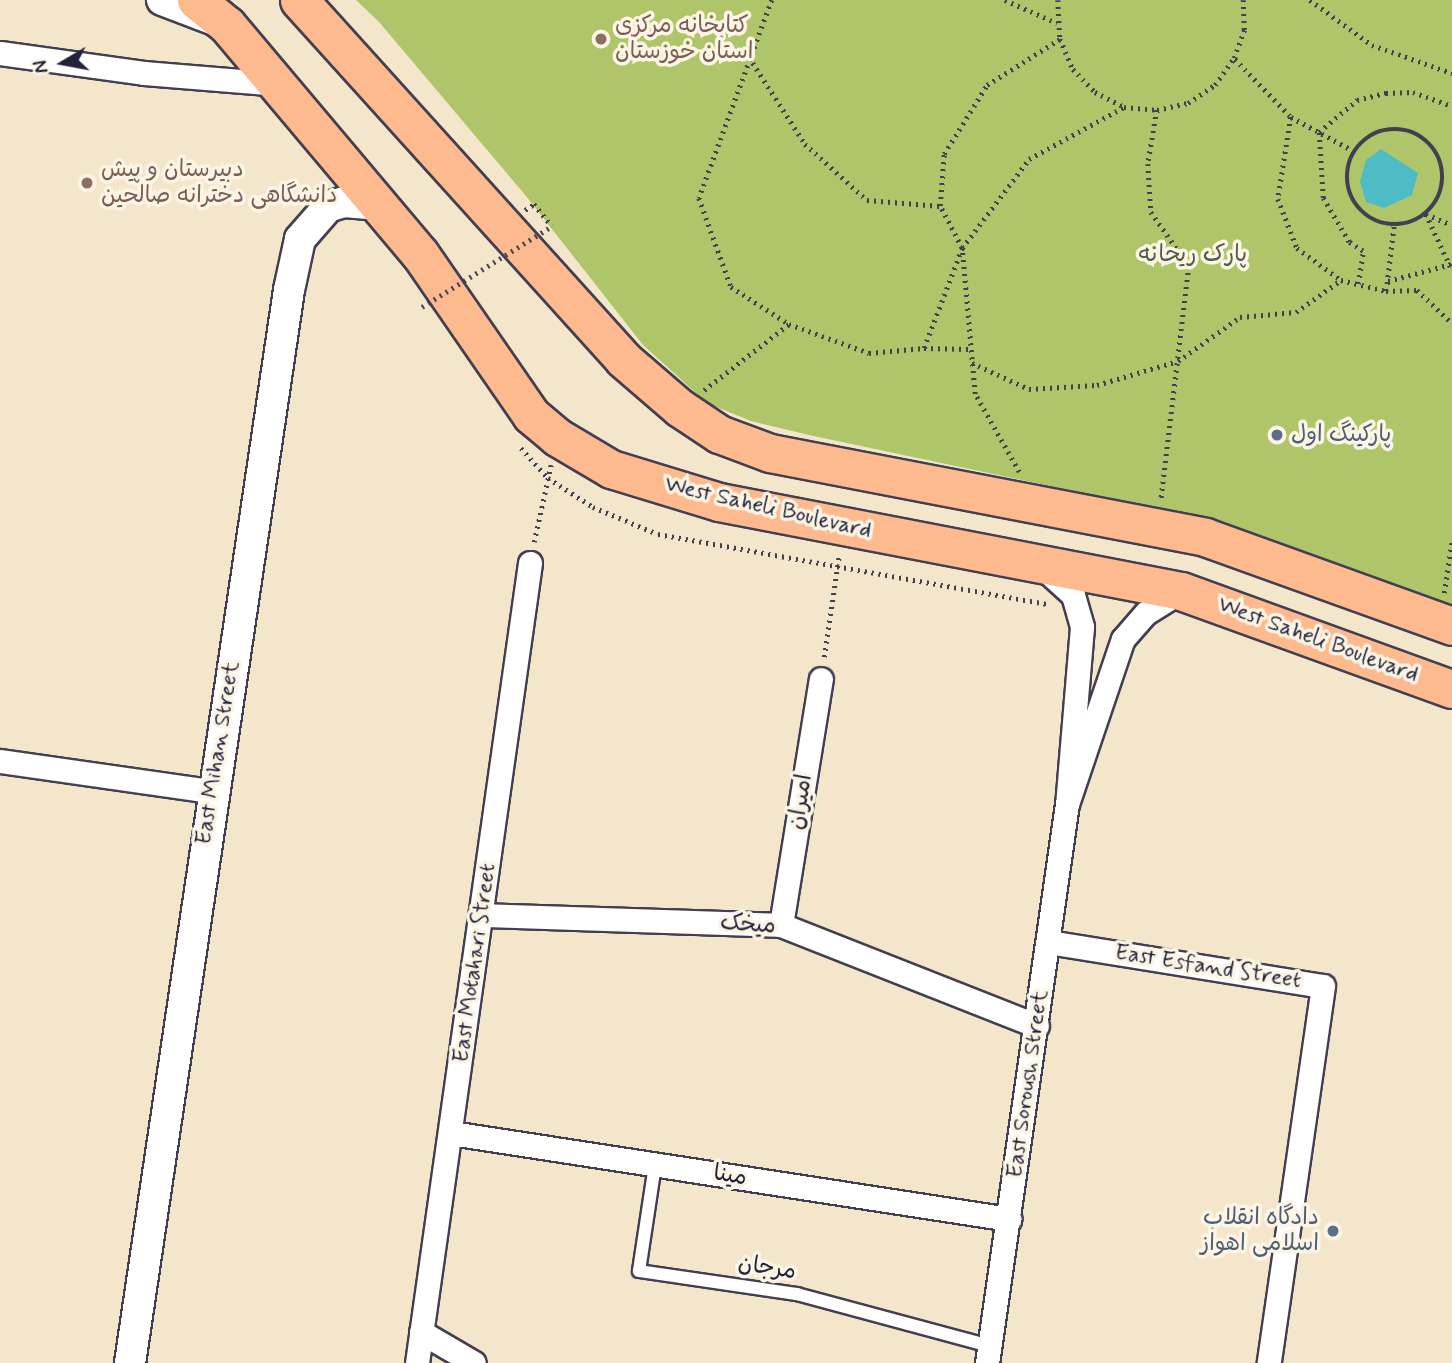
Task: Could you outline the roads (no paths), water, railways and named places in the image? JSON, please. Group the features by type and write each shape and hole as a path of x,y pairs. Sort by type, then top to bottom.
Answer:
{"main road":[{"name":"West Saheli Boulevard","path":"195,0 227,25 420,254 531,415 557,437 611,469 719,502 1181,591 1452,689"},
{"path":"299,0 623,359 680,408 719,434 770,453 1205,537 1446,624"}],"street":[{"path":"162,0 227,25"},
{"path":"0,53 144,73 277,84"},
{"name":"East Mihan Street","path":"130,1363 212,791 300,239 328,207 344,202 380,205"},
{"name":"East Motahari Street","path":"417,1363 530,563"},
{"path":"1038,564 1073,595 1082,627 1067,804"},
{"path":"1067,804 1123,639 1146,613 1181,591"},
{"name":"امیران","path":"780,925 821,679"},
{"path":"0,761 212,791"},
{"name":"East Soroush Street","path":"989,1355 1067,804"},
{"name":"میخک","path":"482,915 780,925 1037,1026"},
{"name":"East Esfand Street","path":"1048,942 1323,985 1269,1363"},
{"name":"مینا","path":"450,1133 1009,1219"},
{"path":"421,1332 474,1363"}],"lane":[{"name":"مرجان","path":"655,1165 639,1271 797,1294 989,1355"}],"water":[{"path":"1381,149 1418,173 1412,195 1384,208 1366,202 1360,182 1366,160"}],"place":[{"name":"کتابخانه مرکزی استان خوزستان","path":"601,39"},
{"name":"دبیرستان و پیش دانشگاهی دخترانه صالحین","path":"87,183"},
{"name":"پارکینگ اول","path":"1277,435"},
{"name":"دادگاه انقلاب اسلامی اهواز","path":"1333,1231"}],"park label":[{"name":"پارک ریحانه","path":"1193,255"}]}
